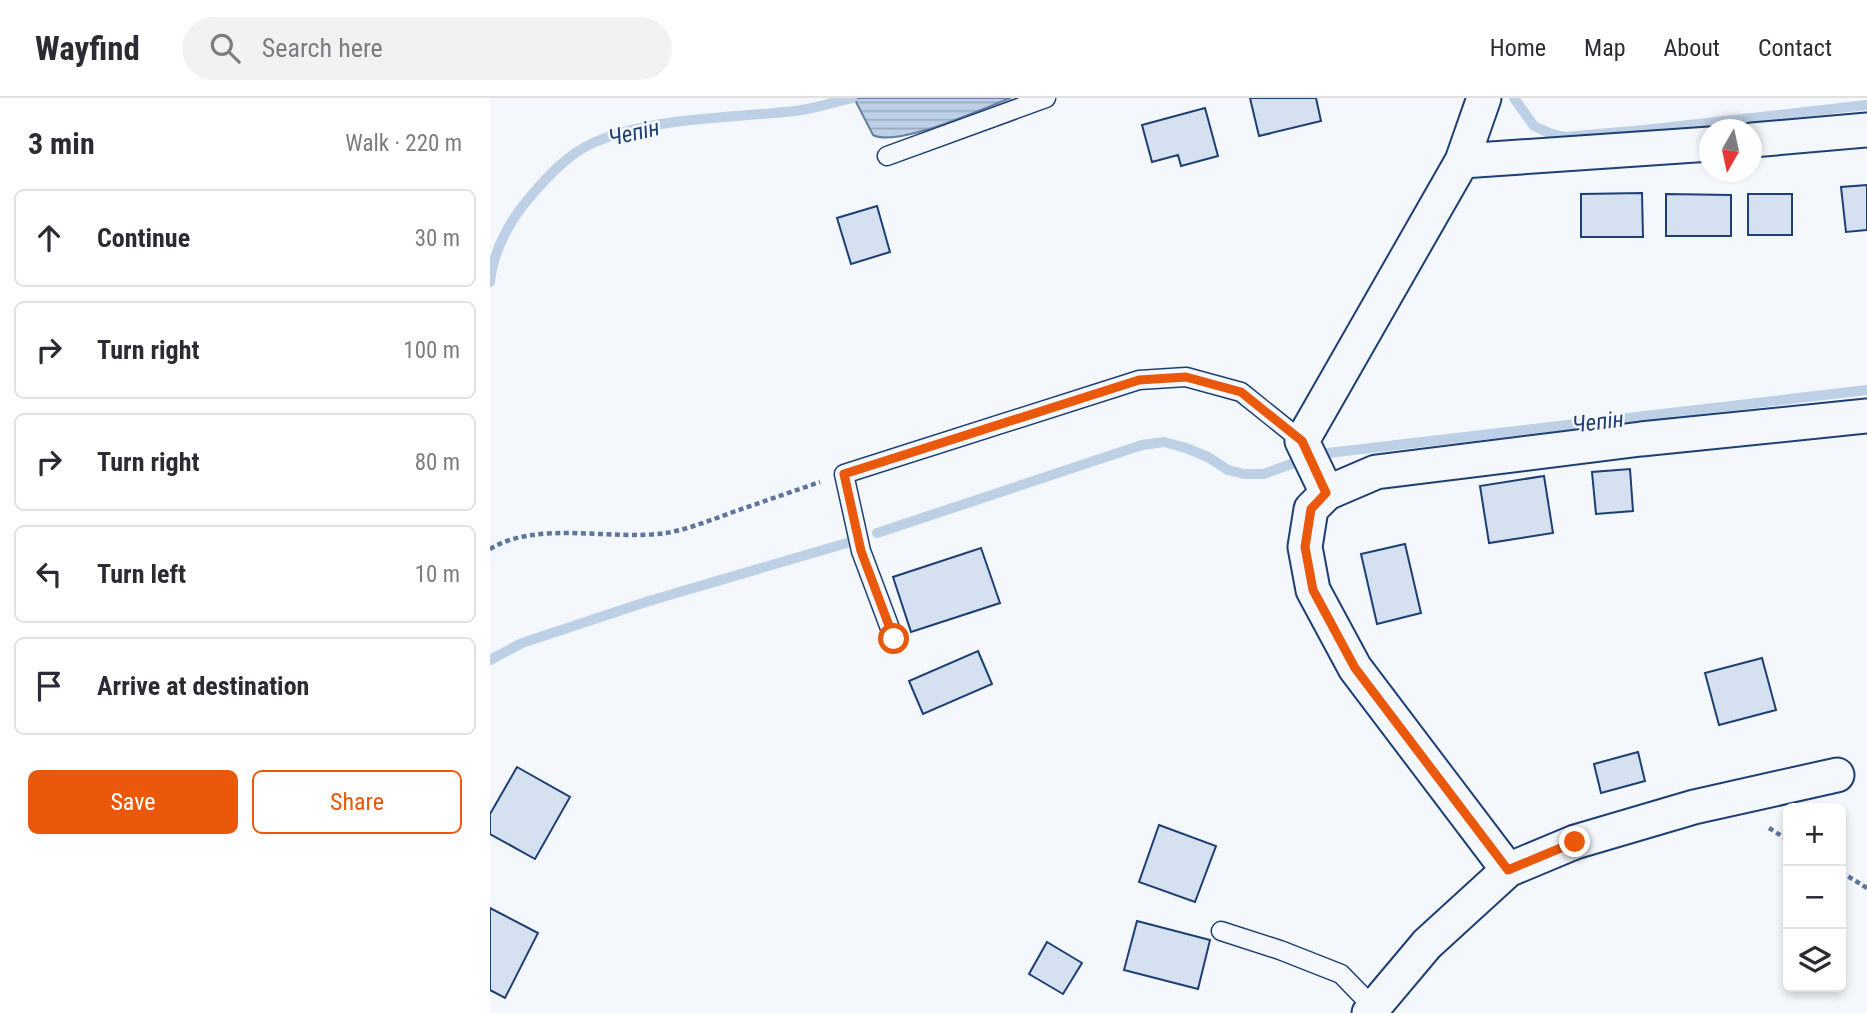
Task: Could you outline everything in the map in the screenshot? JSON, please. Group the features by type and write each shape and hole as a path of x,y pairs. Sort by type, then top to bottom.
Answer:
{"street":[{"path":"1326,493 1302,441 1462,161 1484,98"},
{"path":"1762,139 1867,130"},
{"path":"1462,161 1699,145"},
{"path":"1508,870 1355,668 1313,590 1305,547 1311,509 1326,493 1376,472 1641,439 1867,416"},
{"path":"1371,1010 1427,944 1508,870 1575,842 1694,807 1837,775"}],"lane":[{"path":"887,156 1046,98"},
{"path":"894,639 861,551 844,474 1139,380 1186,377 1241,392 1302,441"},
{"path":"1222,931 1340,974 1371,1010"}],"path":[{"path":"490,549 501,542 529,536 636,536 666,533 844,474"},
{"path":"1846,875 1867,888"}],"water":[{"path":"854,98 1011,98 920,132 885,138 873,135"}],"building":[{"path":"1250,98 1316,98 1321,121 1259,136"},
{"path":"1205,108 1218,156 1181,166 1178,155 1152,162 1142,125"},
{"path":"1867,185 1867,230 1846,232 1841,187"},
{"path":"1642,193 1643,237 1581,237 1581,194"},
{"path":"1666,194 1731,195 1731,236 1666,236"},
{"path":"1748,194 1792,194 1792,235 1748,235"},
{"path":"877,206 890,252 851,264 837,218"},
{"path":"1630,469 1633,511 1596,514 1592,472"},
{"path":"1544,476 1553,533 1489,543 1480,486"},
{"path":"1405,544 1421,613 1377,624 1361,554"},
{"path":"981,548 1000,603 911,632 893,577"},
{"path":"978,651 992,684 923,714 909,681"},
{"path":"1762,658 1776,710 1719,725 1705,673"},
{"path":"1638,752 1645,781 1601,793 1594,764"},
{"path":"517,767 570,797 535,859 490,834 490,814"},
{"path":"1159,825 1216,846 1195,902 1139,882"},
{"path":"490,908 538,933 505,998 490,990"},
{"path":"1137,921 1210,940 1198,989 1124,970"},
{"path":"1047,942 1082,963 1063,994 1029,974"}],"waterway":[{"name":"Чепін","path":"490,282 499,248 516,216 552,173 585,147 618,134 668,123 802,110 852,98"},
{"name":"Чепін","path":"1514,98 1534,126 1565,137 1867,105"},
{"name":"Чепін","path":"1328,453 1867,390"},
{"name":"Чепін","path":"877,533 1142,445 1164,442 1186,448 1208,457 1228,470 1244,474 1264,474 1291,464"},
{"name":"Чепін","path":"490,660 522,643 649,601 847,543"}],"route":[{"path":"894,639 861,551 844,474 1139,380 1186,377 1241,392 1302,441 1326,493 1311,509 1305,547 1313,590 1355,668 1508,870 1575,842"}]}
